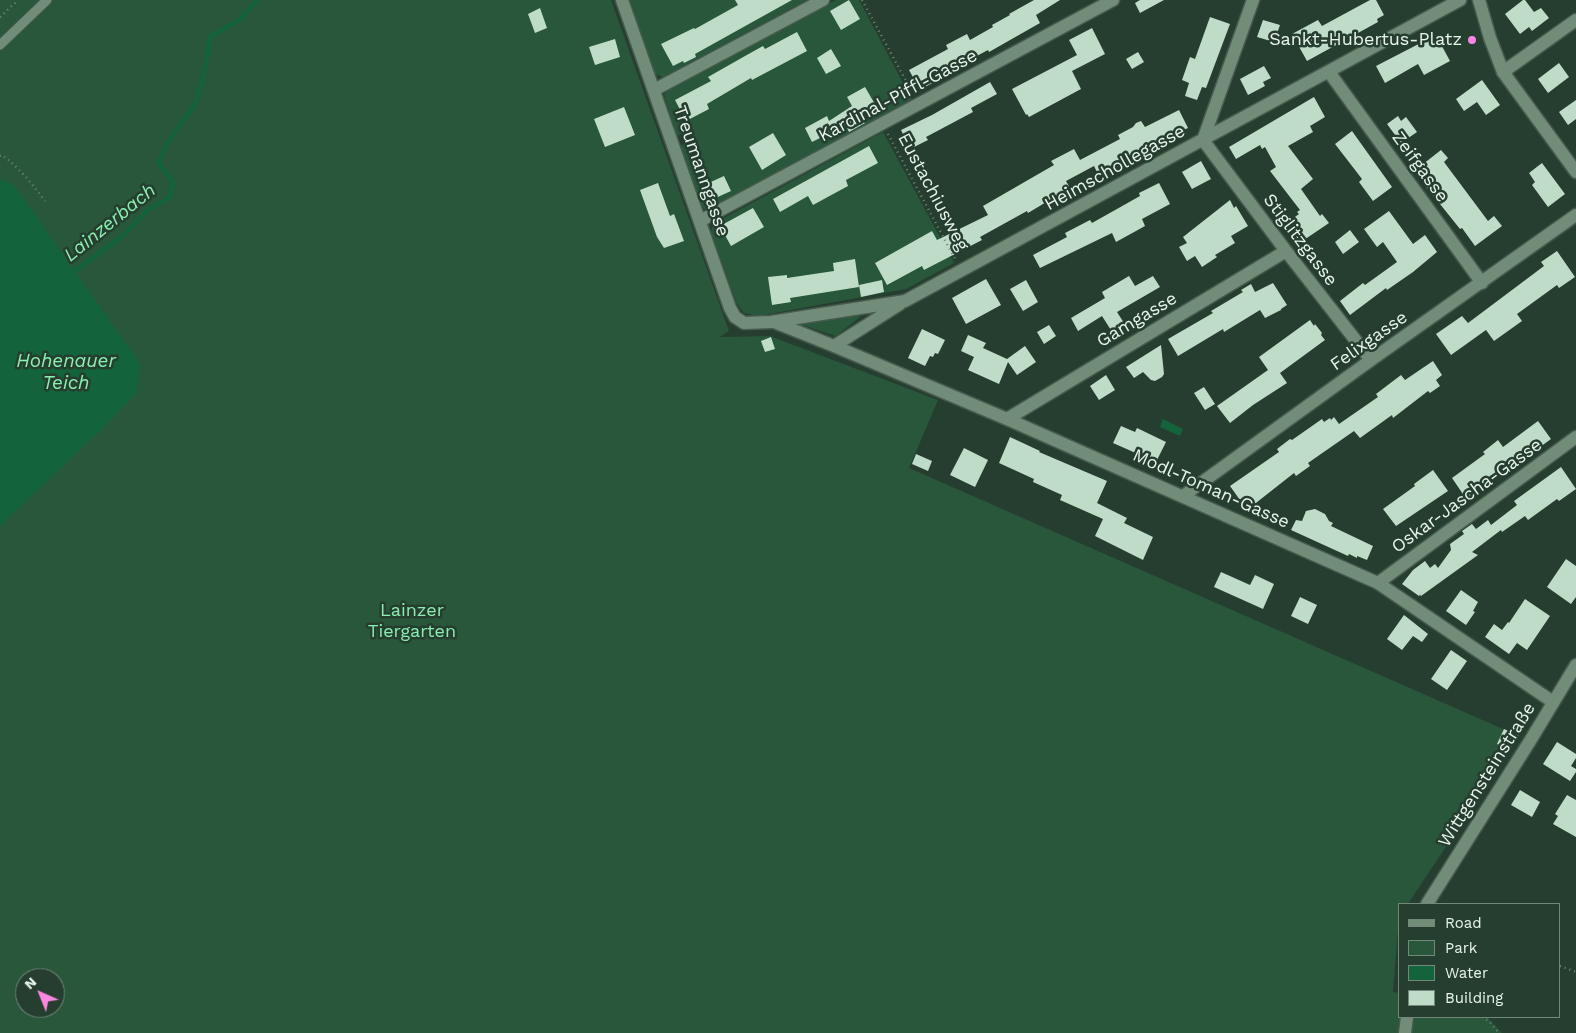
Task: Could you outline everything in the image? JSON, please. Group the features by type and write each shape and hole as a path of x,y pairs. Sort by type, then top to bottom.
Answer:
{"street":[{"name":"Treumanngasse","path":"622,0 730,308 735,317 744,322 771,322"},
{"path":"654,90 823,0"},
{"name":"Kardinal-Piffl-Gasse","path":"700,221 1113,0"},
{"path":"1203,140 1253,0"},
{"name":"Heimschollegasse","path":"771,322 905,301 1460,0"},
{"path":"1479,0 1490,38 1503,72 1576,172"},
{"path":"1503,72 1576,20"},
{"name":"Zeifgasse","path":"1329,72 1482,283"},
{"name":"Stiglitzgasse","path":"1203,140 1370,360"},
{"name":"Felixgasse","path":"1183,496 1370,360 1482,283 1576,215"},
{"name":"Gamgasse","path":"1007,419 1286,251"},
{"path":"834,346 905,301"},
{"name":"Modl-Toman-Gasse","path":"771,322 834,346 1007,419 1378,583 1553,702"},
{"name":"Oskar-Jascha-Gasse","path":"1378,583 1576,437"},
{"name":"Wittgensteinstraße","path":"1428,903 1576,665"},
{"path":"1405,1033 1407,1018"}],"lane":[{"path":"0,45 48,0"}],"path":[{"path":"0,17 18,0"},
{"path":"862,0 919,105"},
{"name":"Eustachiusweg","path":"882,124 962,271"},
{"path":"0,156 2,155 10,161 27,178 45,201"},
{"path":"1561,966 1576,972"},
{"path":"1484,1018 1489,1021 1499,1033"}],"green space":[{"name":"Lainzer Tiergarten","path":"0,0 611,0 729,331 720,337 770,336 938,400 909,468 1519,736 1409,903 1398,903 1393,992 1398,993 1398,1018 1488,1018 1502,1033 0,1033"},
{"path":"629,0 807,0 663,77 655,74"},
{"path":"836,0 859,0 912,100 710,210 706,210 702,207 680,146 688,142 684,133 677,136 664,95 667,91"},
{"path":"883,132 954,263 906,289 758,316 744,313 736,302 711,232 713,224"},
{"path":"858,315 860,317 836,336 802,325 802,323"}],"water":[{"name":"Hohenauer Teich","path":"0,179 14,185 141,365 136,394 0,526"},
{"path":"1163,419 1183,429 1180,436 1160,427"}],"building":[{"path":"735,0 792,0 695,54 696,57 673,66 661,44 695,29 738,5"},
{"path":"849,0 860,19 841,30 830,11"},
{"path":"1034,0 1060,0 1036,15 1040,23 989,52 988,50 943,74 944,76 920,90 909,70 948,49 946,45 967,34 970,40"},
{"path":"1140,0 1164,0 1140,13 1135,3"},
{"path":"1370,0 1376,0 1384,15 1377,19 1378,22 1307,61 1292,34 1318,20 1322,26"},
{"path":"1523,0 1534,12 1541,8 1549,18 1532,31 1529,27 1520,34 1505,14"},
{"path":"540,8 547,28 535,33 528,14"},
{"path":"1210,17 1230,24 1206,88 1202,87 1197,100 1185,96 1189,83 1182,80 1190,57 1195,59"},
{"path":"1263,20 1280,25 1274,42 1257,37"},
{"path":"1092,28 1105,54 1072,71 1081,89 1029,117 1026,115 1012,89 1077,55 1069,40"},
{"path":"797,32 807,51 752,80 751,78 707,104 709,109 686,121 675,100 711,81 708,77 745,56 763,46 765,49"},
{"path":"1436,35 1450,61 1424,75 1418,64 1385,83 1376,66"},
{"path":"615,39 620,57 595,65 589,47"},
{"path":"831,49 841,66 826,74 817,58"},
{"path":"1138,52 1144,62 1132,69 1126,59"},
{"path":"1559,63 1569,77 1548,93 1538,79"},
{"path":"1264,66 1271,78 1263,82 1265,86 1248,95 1240,79"},
{"path":"1482,80 1500,105 1486,115 1477,102 1464,111 1456,99"},
{"path":"990,82 997,94 971,108 973,112 926,137 928,140 910,149 901,130 932,115"},
{"path":"865,87 876,106 861,115 865,123 849,132 846,125 812,142 805,128 827,116 829,121 852,106 847,97"},
{"path":"1314,97 1325,117 1310,126 1313,132 1288,146 1313,179 1301,189 1320,216 1322,214 1329,223 1298,244 1284,225 1299,214 1297,212 1300,210 1270,171 1276,167 1265,147 1262,149 1260,145 1236,159 1229,147"},
{"path":"1576,100 1576,119 1568,125 1559,112"},
{"path":"624,107 635,135 605,147 594,119"},
{"path":"1179,110 1188,128 1124,160 1126,162 1099,176 1094,166 1066,181 1071,190 1059,197 1058,195 1028,213 1027,211 980,237 982,240 924,270 922,266 887,285 875,263 932,231 937,240 988,215 983,206 1054,165 1051,161 1074,149 1080,160 1120,139 1118,135 1133,127 1136,123 1141,121 1145,127"},
{"path":"1398,116 1401,121 1406,117 1417,132 1401,143 1387,124"},
{"path":"1352,131 1392,187 1373,201 1359,182 1362,179 1335,144"},
{"path":"773,133 786,155 762,170 749,147"},
{"path":"869,146 878,163 846,180 848,186 813,205 808,196 780,212 773,199"},
{"path":"1441,150 1448,158 1444,162 1488,221 1494,216 1502,226 1475,246 1424,184 1428,181 1418,168"},
{"path":"1201,161 1211,179 1192,189 1182,172"},
{"path":"1542,163 1565,194 1548,207 1532,185 1535,182 1529,173"},
{"path":"724,176 731,191 709,201 702,186"},
{"path":"658,183 670,216 674,214 684,241 664,248 657,237 640,190"},
{"path":"1159,183 1170,204 1142,219 1145,226 1116,242 1112,233 1040,268 1033,255 1067,237 1065,233 1090,220 1092,223 1140,196 1139,193"},
{"path":"1230,200 1234,208 1236,206 1248,226 1231,236 1235,243 1215,255 1217,257 1202,267 1195,256 1187,261 1179,247 1187,243 1183,237"},
{"path":"753,208 764,227 731,246 720,226"},
{"path":"1389,211 1413,244 1425,235 1437,252 1413,272 1387,290 1386,288 1350,315 1340,301 1363,283 1365,285 1397,262 1383,242 1377,247 1364,229"},
{"path":"1350,230 1359,242 1343,254 1335,242"},
{"path":"1557,251 1575,277 1559,288 1557,285 1517,314 1522,321 1494,341 1486,330 1451,355 1436,334 1462,316 1468,323 1544,266 1541,262"},
{"path":"855,259 859,287 790,298 791,302 772,305 768,277 787,275 787,278 834,271 833,263"},
{"path":"1129,276 1135,286 1153,276 1160,287 1117,312 1129,331 1116,338 1102,316 1078,331 1071,318 1105,298 1102,292"},
{"path":"986,279 1001,305 966,324 952,298"},
{"path":"882,280 884,292 861,297 859,285"},
{"path":"1026,280 1038,302 1023,311 1010,289"},
{"path":"1273,283 1287,305 1281,310 1265,318 1260,310 1224,332 1223,329 1178,356 1168,339 1213,313 1211,311 1243,292 1241,290 1251,284 1255,292"},
{"path":"1310,320 1322,333 1321,335 1325,340 1280,373 1287,383 1253,405 1230,423 1217,406 1268,370 1259,357"},
{"path":"1049,325 1056,336 1044,344 1037,332"},
{"path":"922,329 945,340 938,354 935,353 933,357 930,356 925,366 908,358"},
{"path":"968,335 986,343 983,348 1007,359 1025,346 1036,362 1017,375 1008,362 999,384 968,370 974,357 961,351"},
{"path":"771,337 775,349 765,352 761,341"},
{"path":"1161,345 1164,374 1162,377 1155,381 1151,380 1143,372 1134,378 1126,367"},
{"path":"1433,361 1442,375 1436,380 1440,386 1430,393 1428,391 1393,418 1392,415 1360,438 1354,431 1308,463 1310,466 1296,476 1294,473 1247,510 1230,486 1279,452 1277,449 1290,439 1292,440 1322,419 1324,422 1334,417 1339,424 1378,397 1376,394 1401,375 1405,380"},
{"path":"1106,375 1115,390 1099,400 1090,386"},
{"path":"1204,387 1215,404 1205,410 1194,393"},
{"path":"1538,421 1551,439 1467,500 1452,478 1485,454 1483,452 1498,440 1503,447"},
{"path":"1121,426 1135,432 1137,428 1166,442 1156,462 1113,443"},
{"path":"1010,437 1039,452 1107,481 1097,503 1127,518 1124,523 1153,537 1143,560 1095,536 1103,519 1060,500 1062,495 1033,482 1034,479 999,463"},
{"path":"964,448 988,460 975,487 950,475"},
{"path":"916,454 932,461 928,471 912,464"},
{"path":"1561,467 1576,489 1559,501 1557,499 1528,520 1525,516 1502,532 1501,530 1472,552 1478,555 1421,596 1422,592 1419,596 1402,584 1413,570 1425,561 1430,568 1435,564 1438,568 1451,550 1450,544 1464,534 1462,531 1472,524 1476,529 1488,520 1491,525 1517,505 1514,501"},
{"path":"1433,470 1448,491 1396,526 1383,509 1415,486 1414,484"},
{"path":"1315,509 1325,514 1329,521 1333,523 1331,526 1373,546 1367,560 1349,554 1348,556 1291,530 1296,520 1302,521 1306,511"},
{"path":"1566,559 1576,566 1576,597 1571,604 1547,587"},
{"path":"1221,572 1250,585 1255,575 1274,584 1263,609 1214,587"},
{"path":"1461,590 1478,602 1473,611 1475,612 1466,625 1446,611"},
{"path":"1300,597 1317,605 1308,624 1291,616"},
{"path":"1525,599 1550,616 1527,650 1517,643 1509,654 1485,637 1494,624 1502,630"},
{"path":"1404,615 1428,634 1422,642 1413,636 1402,650 1387,639"},
{"path":"1451,650 1467,661 1447,690 1431,679"},
{"path":"1504,729 1519,736 1510,749 1497,744"},
{"path":"1557,742 1576,754 1576,758 1571,766 1576,769 1576,772 1570,781 1543,764"},
{"path":"1520,790 1540,802 1532,817 1511,805"},
{"path":"1567,795 1576,800 1576,837 1553,824 1558,816 1555,814"}],"waterway":[{"name":"Lainzerbach","path":"71,274 125,234 149,209 168,199 174,183 159,163 168,141 196,103 206,64 210,37 239,20 258,0"}],"place":[{"name":"Sankt-Hubertus-Platz","path":"1472,40"}]}
